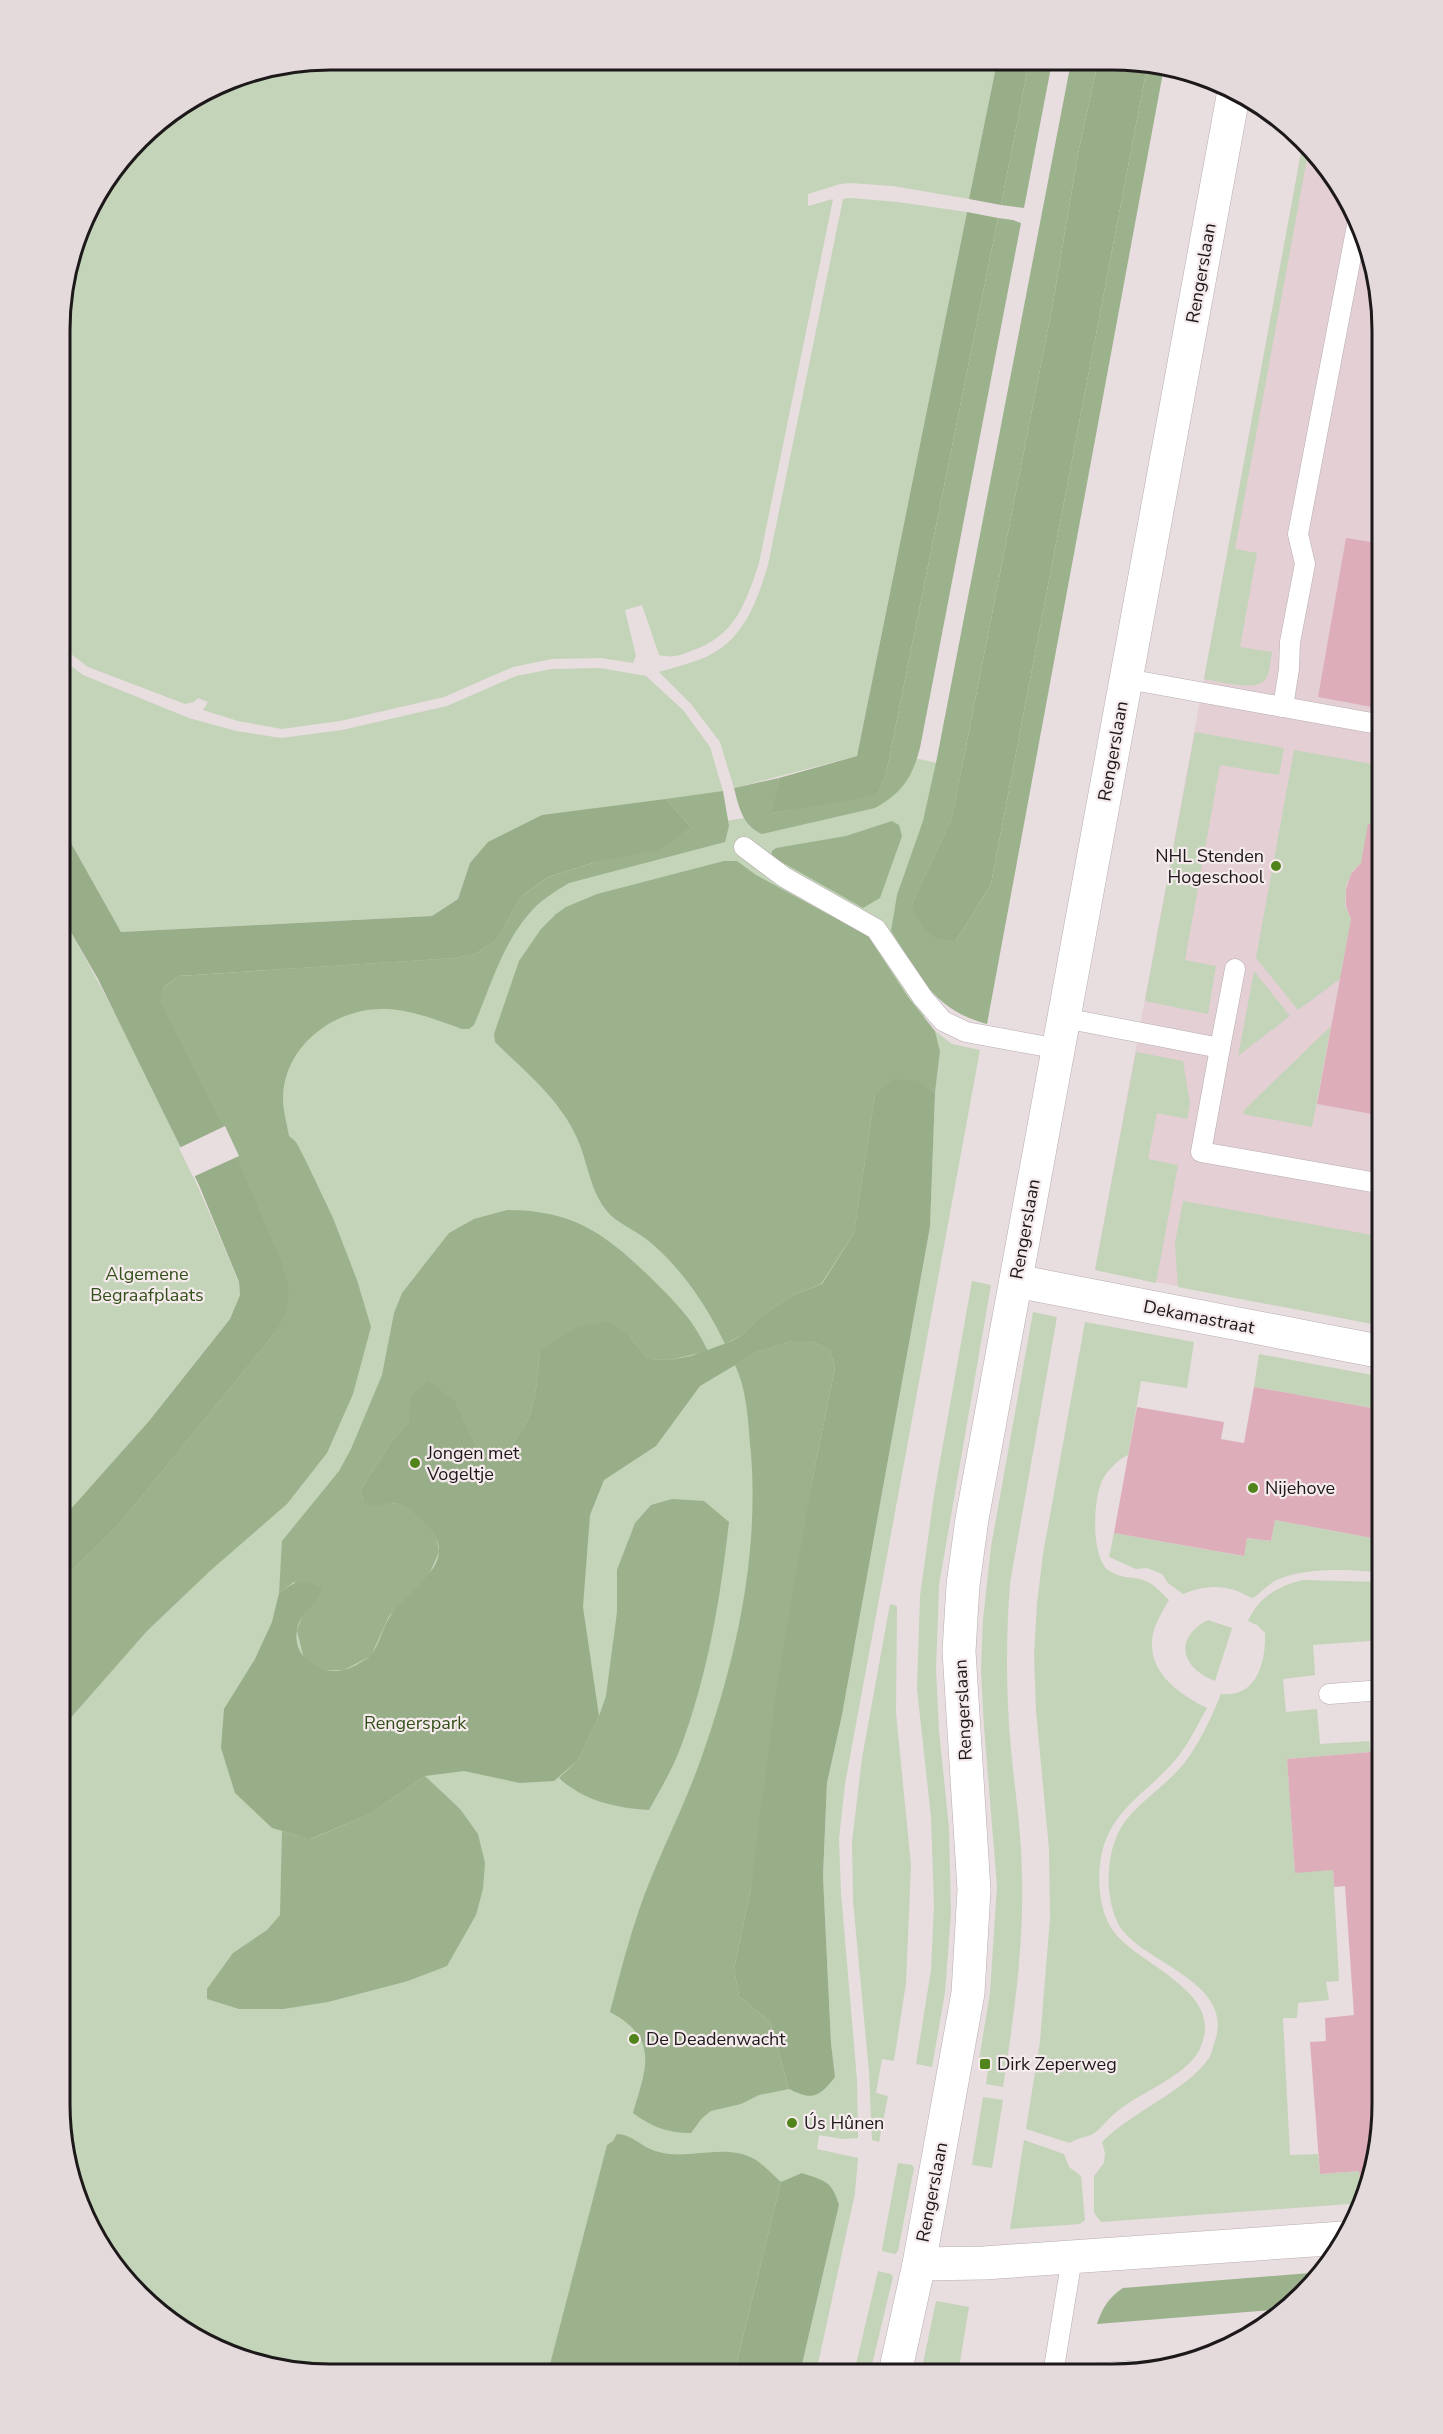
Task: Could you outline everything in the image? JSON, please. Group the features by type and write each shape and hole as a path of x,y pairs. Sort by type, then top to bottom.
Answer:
{"street":[{"name":"Rengerslaan","path":"897,2364 919,2264 968,1993 973,1929 973,1857 959,1651 963,1585 972,1519 1232,100"},
{"name":"Dekamastraat","path":"1016,1281 1372,1350"},
{"path":"919,2264 984,2264 1335,2239"}],"lane":[{"path":"1283,707 1289,669 1290,642 1305,564 1299,534 1355,236"},
{"path":"1126,679 1372,723"},
{"path":"744,847 784,876 876,929 923,998 943,1021 966,1032 1062,1034 1220,1048"},
{"path":"1235,969 1201,1152 1372,1182"},
{"path":"1329,1694 1372,1691"},
{"path":"1055,2364 1072,2258"}],"shaded area":[{"path":"995,70 1027,70 1001,205 969,199"},
{"path":"1027,70 1050,70 1024,208 1001,205"},
{"path":"1069,70 1096,70 1078,154 1053,303 952,818 912,904 956,941 991,884 1146,73 1162,76 987,1024 968,1018 940,1000 929,989 891,931 897,895 923,821"},
{"path":"1096,70 1146,73 991,884 956,941 946,940 932,936 922,927 912,904 952,818 1053,303 1078,154"},
{"name":"NHL Stenden Hogeschool","path":"1301,152 1329,186 1353,231 1364,264 1372,314 1372,1324 1095,1270"},
{"path":"967,212 998,218 886,774 879,792 868,797 772,813 779,778 857,756"},
{"path":"998,218 1021,223 920,748 913,768 905,784 892,797 875,808 762,834 746,821 734,788 779,778 773,813 879,792 886,774"},
{"path":"723,791 729,826 725,842 569,883 552,893 528,915 510,940 474,1025 469,1029 462,1029 405,1011 367,1010 348,1015 315,1033 292,1062 285,1080 283,1099 289,1136 296,1142 333,1218 357,1280 371,1327 353,1394 327,1453 287,1504 211,1570 147,1631 70,1719 70,1572 121,1522 275,1333 220,1118 159,1002 164,987 179,976 455,958 475,954 496,940 521,897 548,877 691,827 666,799"},
{"path":"666,799 691,827 658,850 596,862 548,877 521,897 496,940 475,954 455,958 179,976 164,987 160,1002 220,1118 281,1261 287,1282 287,1305 275,1333 121,1522 70,1572 70,1510 149,1421 230,1319 240,1295 239,1282 199,1185 98,979 70,931 70,841 121,932 432,916 458,899 470,863 488,842 542,815"},
{"path":"892,821 899,825 902,836 880,898 863,908 771,856 772,851 776,848 846,836"},
{"path":"724,861 737,861 756,875 868,936 908,997 935,1031 940,1051 935,1093 918,1081 875,1095 854,1233 821,1284 791,1296 760,1317 742,1335 725,1344 702,1302 673,1264 650,1242 616,1219 600,1202 581,1147 570,1124 551,1098 495,1042 494,1034 519,961 541,929 556,914 566,907 597,894"},
{"path":"893,1079 919,1081 935,1093 930,1227 842,1715 827,1783 823,1876 831,2043 835,2077 820,2093 810,2096 789,2089 770,2022 739,1996 734,1968 750,1893 777,1685 813,1476 835,1367 830,1351 813,1341 792,1341 757,1352 700,1386 656,1446 604,1480 590,1515 583,1607 599,1716 578,1760 554,1781 520,1783 464,1771 425,1776 368,1815 310,1839 272,1828 235,1793 221,1748 224,1709 255,1659 272,1622 279,1593 285,1589 300,1582 322,1588 315,1602 300,1621 297,1630 299,1648 303,1656 317,1667 325,1670 343,1670 368,1658 377,1645 389,1618 430,1572 437,1560 439,1548 434,1534 421,1519 404,1506 388,1503 373,1507 363,1501 361,1489 395,1437 409,1422 411,1396 428,1381 454,1400 479,1454 492,1459 517,1438 525,1426 531,1412 537,1382 540,1350 578,1327 607,1321 630,1337 648,1359 670,1360 691,1356 732,1341 742,1335 760,1317 791,1296 822,1284 854,1233 875,1095"},
{"path":"507,1210 553,1215 572,1221 606,1239 622,1251 678,1306 697,1331 708,1351 670,1360 648,1359 630,1337 540,1350 537,1382 531,1412 525,1426 506,1449 492,1459 479,1454 470,1439 409,1422 395,1437 361,1489 363,1501 404,1504 435,1530 439,1552 427,1579 389,1616 371,1656 344,1670 318,1670 304,1659 297,1631 303,1612 315,1603 294,1582 279,1593 282,1541 339,1471 351,1449 382,1375 394,1313 402,1293 449,1233 474,1219"},
{"path":"792,1341 813,1341 830,1351 835,1367 813,1476 750,1893 734,1968 739,1996 770,2022 789,2089 759,2095 741,2104 711,2111 702,2118 691,2133 674,2132 653,2125 633,2113 645,2068 643,2044 637,2033 626,2022 610,2012 640,1907 695,1775 714,1720 735,1645 748,1569 753,1492 747,1409 743,1386 735,1365 757,1352"},
{"path":"672,1499 704,1501 729,1522 712,1637 698,1693 677,1757 649,1810 601,1802 579,1792 559,1778 578,1760 606,1696 617,1612 617,1570 635,1523 651,1505"},
{"path":"425,1776 460,1809 478,1834 485,1863 483,1889 476,1915 447,1966 408,1981 328,2002 283,2009 239,2009 207,1999 207,1989 233,1953 267,1930 280,1915 282,1831 311,1839 368,1815"},
{"path":"617,2134 627,2136 655,2151 668,2154 732,2152 756,2160 781,2182 736,2364 550,2364 607,2145"},
{"path":"802,2173 816,2178 830,2186 839,2205 802,2364 736,2364 781,2182"},
{"path":"1310,2273 1271,2310 1097,2324 1107,2303 1123,2288"}],"green space":[{"path":"331,70 995,70 969,199 893,186 850,183 808,194 808,206 833,199 759,563 749,592 736,617 728,628 706,645 683,654 659,655 642,605 625,610 636,656 633,663 601,658 552,659 513,667 444,697 340,721 282,729 238,721 203,710 208,702 198,698 194,702 185,704 88,667 70,653 70,331 76,280 90,231 114,186 135,159 159,135 186,114 216,97 247,84 297,73"},
{"path":"1301,152 1307,158 1235,549 1257,553 1240,647 1272,652 1269,671 1265,680 1254,685 1236,685 1204,679"},
{"path":"843,199 967,212 857,756 734,788 720,742 691,704 659,672 690,663 721,648 740,629 754,605 768,565"},
{"path":"70,665 83,675 189,718 236,731 281,738 342,730 447,706 516,676 552,669 600,668 646,676 683,710 710,747 723,791 470,863 458,899 432,916 121,932 70,841"},
{"path":"1195,732 1284,748 1279,775 1220,765 1185,960 1216,966 1208,1014 1145,1001"},
{"path":"1294,750 1372,764 1372,845 1361,863 1353,870 1346,885 1345,906 1351,919 1340,979 1298,1010 1256,958"},
{"name":"Rengerspark","path":"890,753 962,768 938,940 913,1080 893,1079 854,1233 834,1265 830,1351 835,1367 813,1476 750,1893 734,1968 739,1996 770,2022 789,2089 835,2077 831,2043 823,1876 827,1783 842,1715 930,1227 935,1093 940,1051 935,1031 952,1044 980,1050 845,1784 839,1839 841,1893 857,2080 858,2138 843,2139 819,2135 817,2149 858,2158 855,2193 818,2364 802,2364 839,2205 781,2182 736,2364 331,2364 264,2355 231,2344 201,2329 172,2310 135,2275 114,2248 97,2218 84,2187 73,2137 70,2103 70,1571 275,1333 159,1002 521,897 691,827 772,813 886,774"},
{"name":"Algemene Begraafplaats","path":"70,931 110,1005 178,1142 239,1283 240,1296 230,1319 149,1421 70,1510"},
{"path":"1254,972 1290,1016 1238,1056"},
{"path":"1331,1026 1312,1127 1243,1114 1244,1110"},
{"path":"1136,1052 1183,1061 1190,1104 1187,1119 1157,1113 1148,1159 1178,1165 1156,1283 1095,1270"},
{"path":"1183,1201 1372,1235 1372,1324 1178,1287 1175,1243"},
{"path":"972,1281 991,1285 939,1585 936,1670 939,1731 949,1828 951,1913 945,1992 932,2067 916,2064 931,1970 934,1905 931,1817 917,1689 920,1596 934,1495"},
{"path":"1033,1312 1057,1317 1010,1583 1007,1691 1021,1853 1022,1901 1017,1981 1003,2087 986,2084 989,2062 979,2060 990,1993 997,1886 981,1670 983,1620 991,1547"},
{"path":"1085,1322 1194,1342 1187,1388 1141,1381 1128,1455 1109,1470 1100,1485 1095,1524 1098,1552 1108,1570 1117,1575 1147,1581 1169,1600 1154,1630 1153,1657 1165,1678 1174,1687 1207,1708 1181,1753 1131,1803 1113,1826 1101,1857 1099,1876 1102,1906 1114,1932 1125,1944 1174,1979 1188,1992 1199,2007 1205,2022 1200,2049 1187,2066 1124,2106 1091,2135 1070,2143 1026,2129 1040,2041 1050,1918 1049,1849 1036,1711 1034,1654 1043,1554"},
{"path":"1259,1354 1372,1375 1372,1408 1254,1387"},
{"path":"1275,1520 1372,1538 1372,1572 1344,1570 1303,1572 1275,1581 1253,1598 1233,1589 1218,1587 1197,1589 1183,1594 1168,1583 1162,1574 1147,1568 1136,1569 1109,1557 1114,1533 1243,1556 1247,1538 1271,1541"},
{"path":"1303,1580 1372,1582 1372,1641 1313,1645 1315,1675 1283,1679 1286,1712 1317,1709 1320,1744 1369,1741 1370,1752 1287,1759 1295,1872 1333,1870 1339,1981 1326,1982 1329,2000 1298,2003 1297,2018 1283,2018 1290,2155 1318,2154 1320,2174 1359,2171 1360,2182 1353,2204 1101,2222 1094,2213 1094,2176 1104,2163 1105,2153 1102,2142 1199,2070 1211,2054 1218,2021 1212,2004 1200,1989 1132,1940 1120,1927 1114,1914 1109,1892 1109,1870 1113,1847 1119,1831 1128,1818 1188,1758 1198,1743 1221,1694 1233,1694 1243,1690 1257,1676 1264,1655 1265,1633 1257,1625 1248,1621 1264,1599 1285,1586"},
{"path":"890,1604 897,1606 896,1713 911,1865 906,1983 894,2061 882,2059 876,2093 888,2096 879,2142 872,2140 869,2072 853,1900 852,1842 862,1758"},
{"path":"1208,1620 1232,1628 1215,1681 1195,1669 1186,1652 1186,1644 1190,1635"},
{"path":"983,2097 1003,2100 992,2168 972,2165"},
{"path":"1024,2140 1064,2154 1069,2167 1081,2176 1085,2220 1080,2224 1010,2229"},
{"path":"898,2163 912,2165 914,2168 898,2251 895,2254 882,2251 882,2249"},
{"path":"878,2271 891,2274 893,2277 872,2364 856,2364"},
{"path":"936,2301 969,2307 960,2364 923,2364"}],"pier":[{"path":"225,1126 239,1156 193,1177 179,1148"}],"building":[{"path":"1346,538 1372,542 1372,707 1318,697"},
{"path":"1368,824 1372,825 1372,1114 1317,1104 1351,919 1346,906 1346,890 1351,874 1361,863"},
{"name":"Nijehove","path":"1254,1387 1372,1408 1372,1538 1275,1520 1271,1541 1247,1538 1244,1556 1114,1533 1137,1407 1224,1422 1221,1439 1244,1443"},
{"path":"1372,1752 1372,2120 1360,2182 1359,2171 1320,2174 1310,2042 1326,2041 1325,2018 1354,2015 1345,1886 1334,1887 1333,1870 1295,1873 1287,1759"}],"place":[{"name":"NHL Stenden Hogeschool","path":"1276,866"},
{"name":"Jongen met Vogeltje","path":"415,1463"},
{"name":"Nijehove","path":"1253,1488"},
{"name":"De Deadenwacht","path":"634,2039"},
{"name":"Dirk Zeperweg","path":"985,2064"},
{"name":"Ús Hûnen","path":"792,2123"}]}
